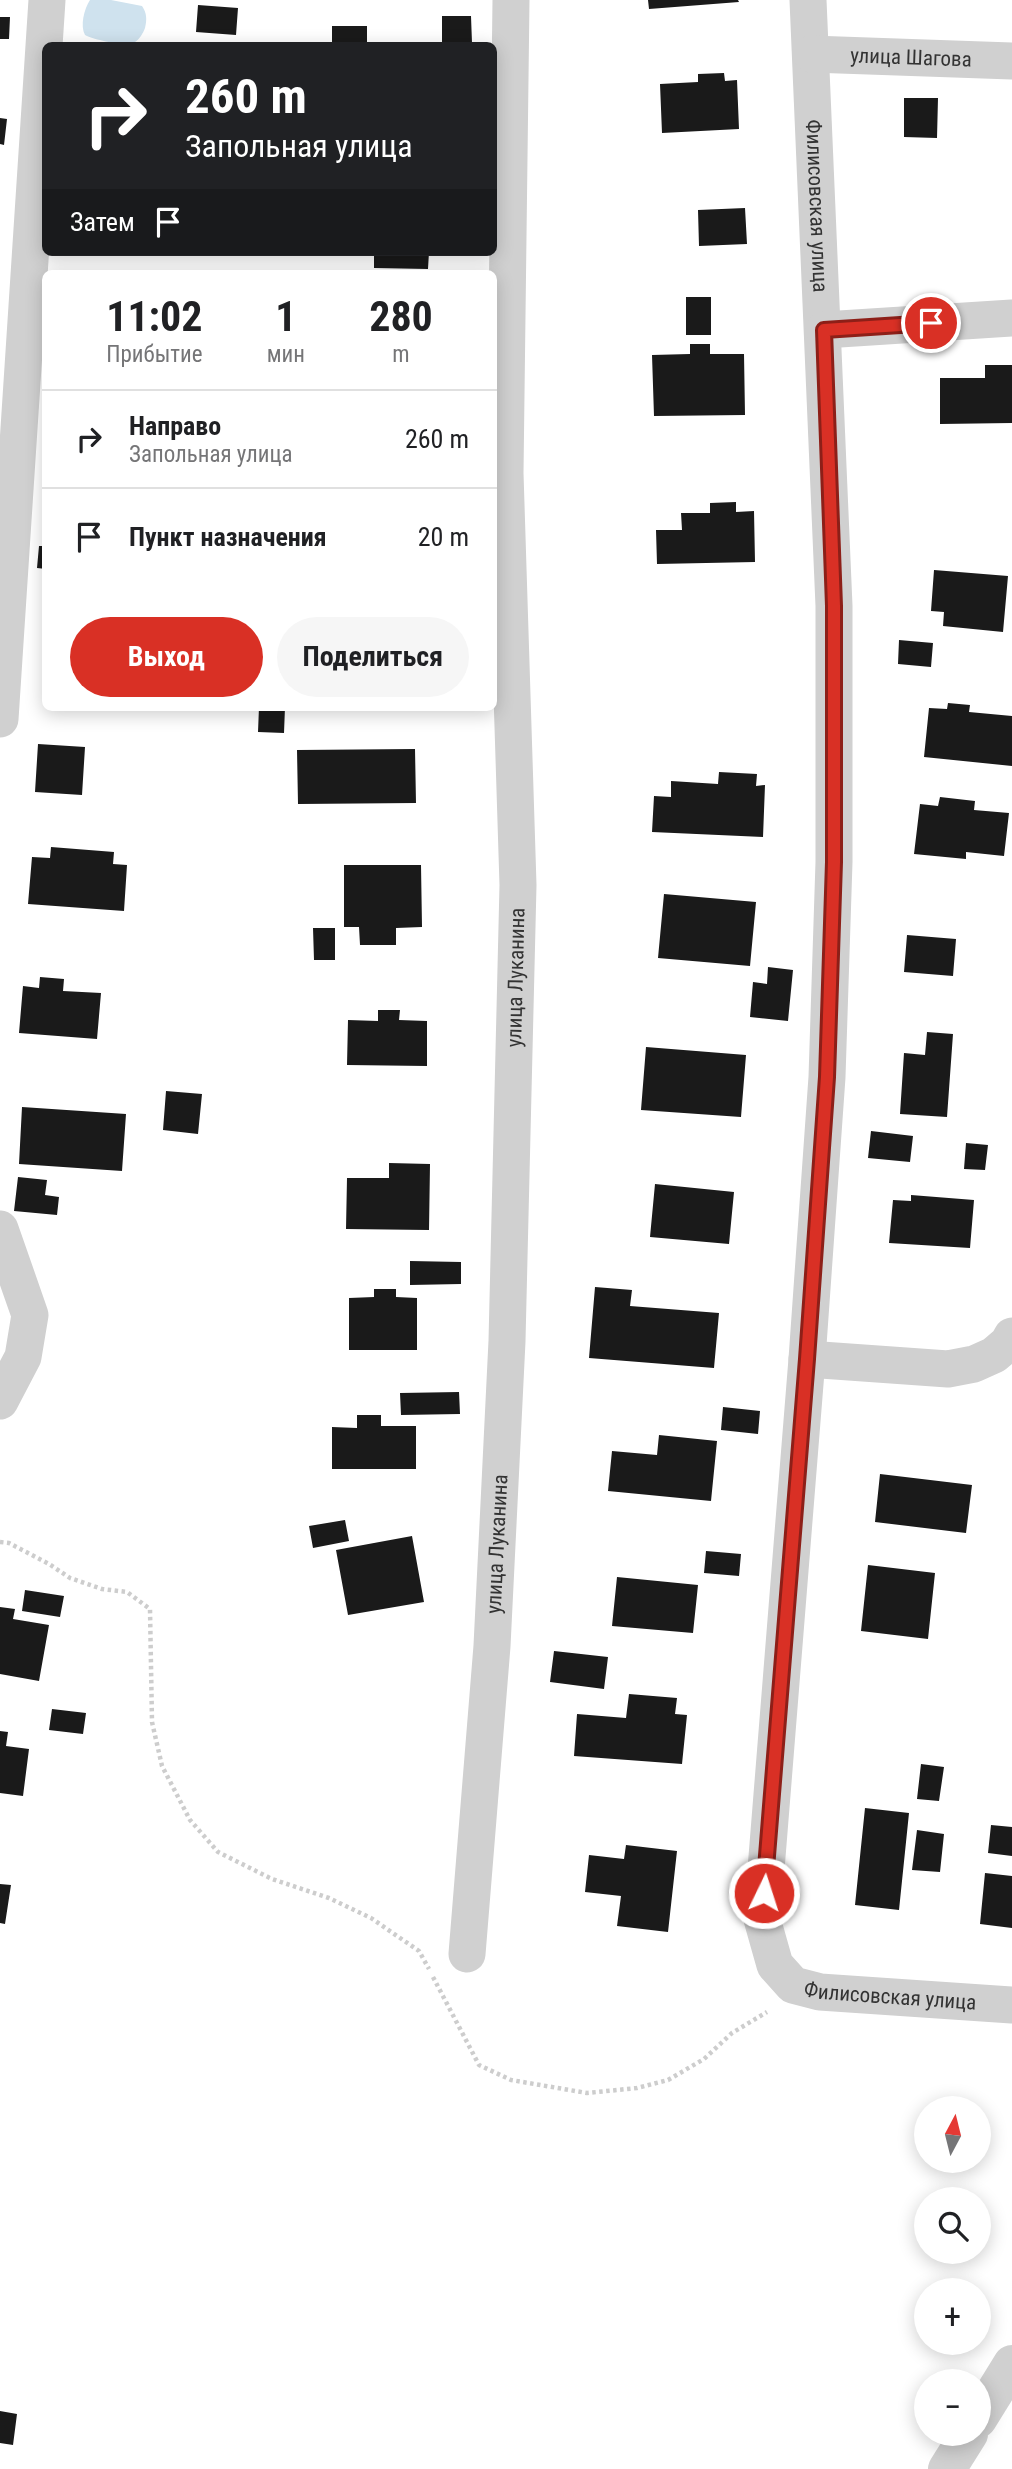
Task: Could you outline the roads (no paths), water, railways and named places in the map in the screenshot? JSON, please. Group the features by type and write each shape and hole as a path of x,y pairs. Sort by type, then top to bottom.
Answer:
{"street":[{"path":"44,42 47,0"},
{"name":"улица Луканина","path":"467,1954 492,1646 507,1341 518,885 505,473 511,0"},
{"name":"Филисовская улица","path":"808,0 834,606 834,862 827,1077 762,1919 775,1965 793,1985 820,1992 1012,2005"},
{"name":"улица Шагова","path":"811,54 1012,61"},
{"path":"0,719 42,76"},
{"path":"824,330 1012,318"},
{"path":"0,1228 30,1315 23,1357 0,1401"},
{"path":"807,1359 948,1369 974,1364 994,1355 1012,1336"},
{"path":"991,2398 1012,2364"},
{"path":"947,2469 961,2446"}],"water":[{"path":"90,0 111,0 142,6 146,14 145,28 135,42 103,41 85,35 83,18"}]}
